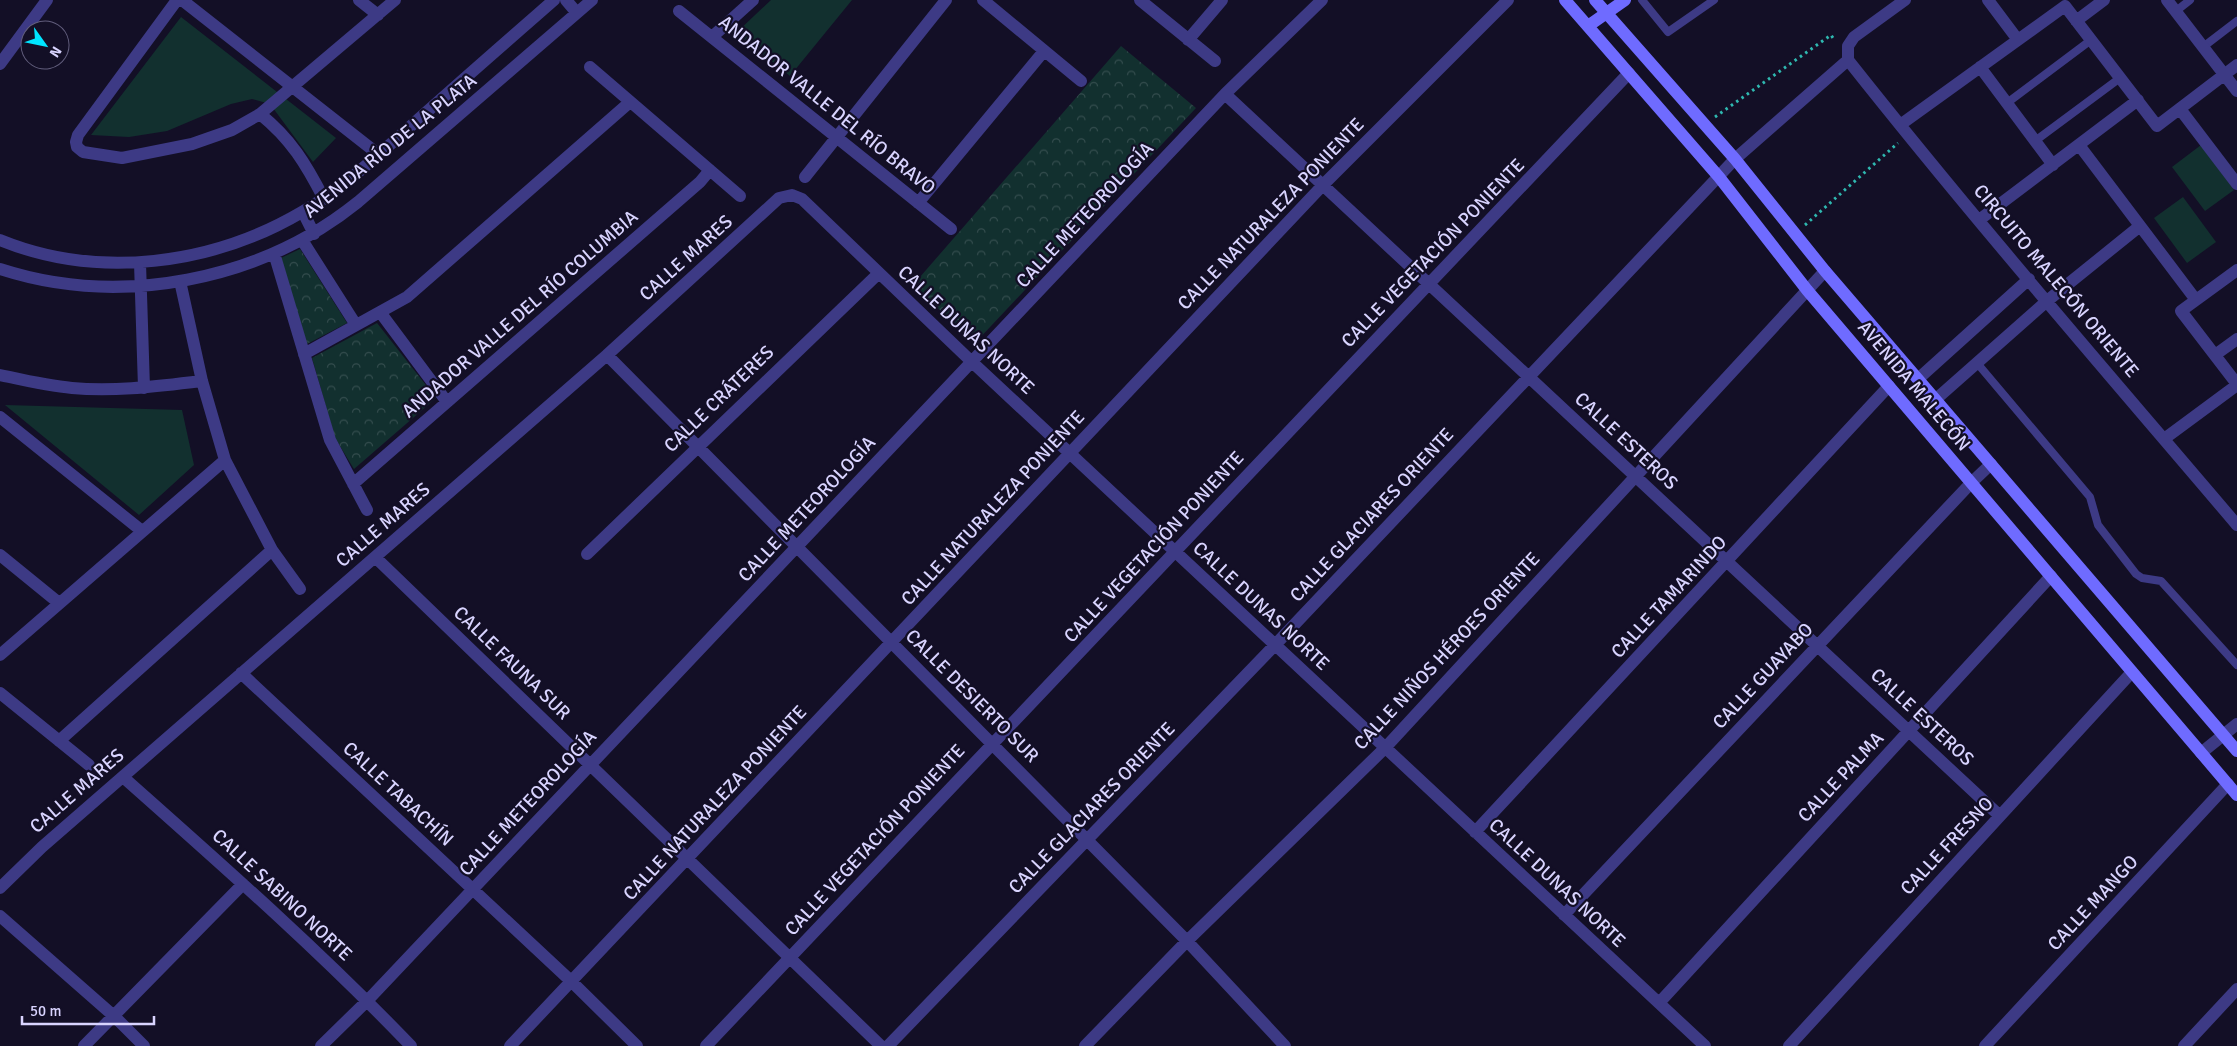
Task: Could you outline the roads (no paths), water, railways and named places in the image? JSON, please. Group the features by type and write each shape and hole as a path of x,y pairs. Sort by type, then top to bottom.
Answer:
{"street":[{"path":"0,64 47,0"},
{"path":"177,0 78,135 77,148 90,153 122,158 134,157 213,138 260,114 395,0"},
{"path":"182,0 378,154"},
{"path":"359,0 378,15"},
{"name":"AVENIDA RÍO DE LA PLATA","path":"0,240 72,258 140,264 187,257 263,232 324,199 554,0"},
{"path":"566,0 577,13"},
{"name":"AVENIDA RÍO DE LA PLATA","path":"0,269 54,282 90,286 141,287 180,281 274,253 308,237 358,202 592,0"},
{"path":"712,37 753,0"},
{"path":"805,177 946,0"},
{"path":"983,0 1081,81"},
{"path":"1140,0 1215,61"},
{"path":"1188,40 1222,0"},
{"name":"CALLE METEOROLOGÍA","path":"321,1046 368,1000 1225,94 1322,0"},
{"name":"CALLE NATURALEZA PONIENTE","path":"510,1046 1323,185 1508,0"},
{"name":"AVENIDA MALECÓN","path":"1565,0 1718,177 1807,290 2237,795"},
{"name":"AVENIDA MALECÓN","path":"1595,0 1735,159 1825,271 2237,752"},
{"path":"1588,26 1625,0"},
{"path":"1848,60 1848,46 1854,37 1905,0"},
{"path":"1988,0 2018,40"},
{"path":"2076,21 2104,0"},
{"path":"2168,0 2237,92"},
{"path":"1904,129 1980,67 2065,6 2157,126 2237,65"},
{"name":"ANDADOR VALLE DEL RÍO BRAVO","path":"679,11 951,229"},
{"path":"918,202 1044,50"},
{"name":"CIRCUITO MALECÓN ORIENTE","path":"1848,60 2047,301 2237,525"},
{"name":"CALLE GLACIARES ORIENTE","path":"888,1046 1275,645 1735,159 1848,60"},
{"path":"590,67 740,196"},
{"path":"1980,67 2053,165"},
{"name":"CALLE VEGETACIÓN PONIENTE","path":"706,1046 1629,73"},
{"name":"CALLE ESTEROS","path":"1225,94 2000,816"},
{"path":"1980,220 2138,100"},
{"path":"304,354 407,297 630,102"},
{"path":"2180,109 2237,184"},
{"path":"260,114 287,138 298,152 324,199"},
{"path":"2079,145 2196,300"},
{"name":"ANDADOR VALLE DEL RÍO COLUMBIA","path":"353,484 693,189 710,170"},
{"name":"CALLE DUNAS NORTE","path":"792,195 802,199 972,362 1705,1046"},
{"name":"CALLE MARES","path":"0,888 42,847 607,355 779,198 792,195"},
{"path":"302,212 308,237 356,325"},
{"path":"1936,400 2047,301 2140,226"},
{"path":"238,241 244,263"},
{"path":"274,253 330,440 366,510"},
{"path":"140,264 144,388"},
{"path":"2164,439 2237,384 2181,311 2237,270"},
{"name":"CALLE NIÑOS HÉROES ORIENTE","path":"1085,1046 1187,941 1385,748 1825,271"},
{"name":"CALLE CRÁTERES","path":"587,554 698,445 879,273"},
{"path":"1918,379 2029,279"},
{"path":"180,281 202,381 224,460 272,550 300,589"},
{"path":"380,312 447,402"},
{"path":"2214,355 2237,339"},
{"name":"CALLE DESIERTO SUR","path":"607,355 1187,941 1285,1046"},
{"path":"0,375 71,388 144,388 202,381"},
{"name":"CALLE TAMARINDO","path":"1475,832 1890,386"},
{"path":"0,417 142,531"},
{"path":"0,655 224,460"},
{"name":"CALLE GUAYABO","path":"1564,915 1991,464"},
{"path":"59,741 272,550"},
{"path":"0,555 59,603"},
{"name":"CALLE FAUNA SUR","path":"375,557 881,1046"},
{"name":"CALLE PALMA","path":"1659,1003 2051,576"},
{"name":"CALLE FRESNO","path":"1789,1046 2132,672"},
{"name":"CALLE TABACHÍN","path":"241,673 572,982 637,1046"},
{"path":"0,693 89,765"},
{"path":"2200,753 2237,724"},
{"name":"CALLE SABINO NORTE","path":"123,776 368,1000 411,1046"},
{"name":"CALLE MANGO","path":"1985,1046 2228,784"},
{"path":"84,1046 115,1017 243,884"},
{"path":"0,916 115,1017 144,1046"},
{"path":"2184,1046 2237,989"}],"lane":[{"path":"1642,0 1668,32 1714,0"},
{"path":"2176,11 2190,0"},
{"path":"2203,47 2237,21"},
{"path":"2007,103 2091,40"},
{"path":"2035,141 2120,78"},
{"path":"1977,363 2090,497 2098,526 2136,574 2142,578 2161,581 2237,664"}]}
